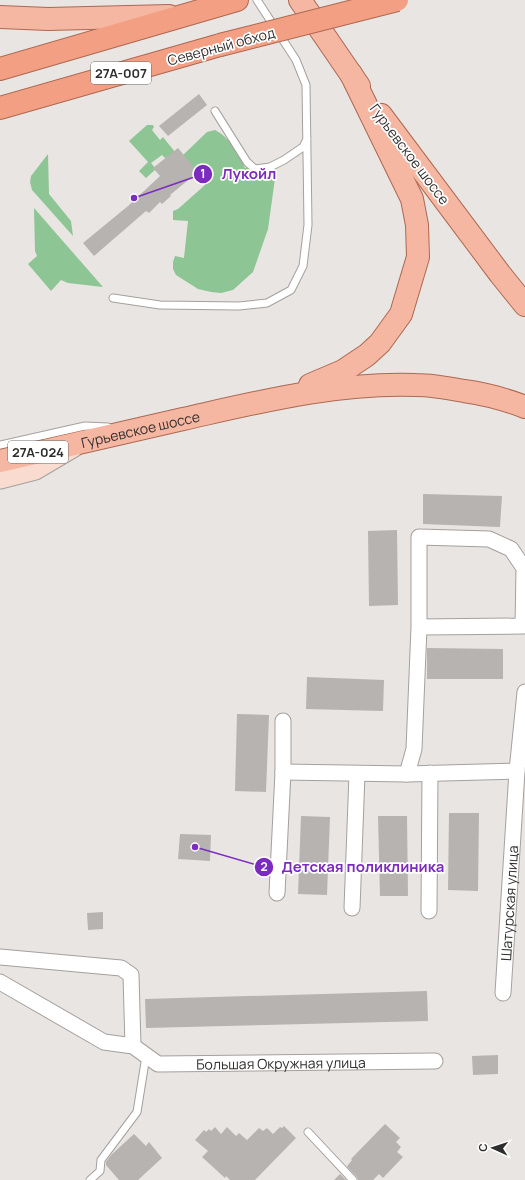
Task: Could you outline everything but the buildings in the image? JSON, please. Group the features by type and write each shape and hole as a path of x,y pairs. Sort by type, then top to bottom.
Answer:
{"highway":[{"name":"27А-007","path":"0,68 237,0"},
{"name":"Северный обход","path":"0,109 23,101 220,45 397,0"}],"main road":[{"name":"Гурьевское шоссе","path":"300,0 351,74 491,262 525,305"},
{"path":"0,17 48,19 182,15"},
{"path":"281,397 343,371 367,355 380,343 402,314 418,257 417,225 412,199 351,74"},
{"path":"281,397 330,390 388,385 416,385 443,387 480,394 525,407"},
{"name":"Гурьевское шоссе","path":"0,460 281,397"},
{"path":"0,478 35,470 76,444"}],"street":[{"path":"407,774 414,749 419,627 420,537 489,539 511,549 524,568 523,626 419,627"},
{"name":"Шатурская улица","path":"503,993 517,771 525,692"},
{"path":"277,893 283,721"},
{"path":"282,772 407,774 517,771"},
{"path":"429,911 430,773"},
{"path":"352,908 357,774"},
{"path":"0,957 121,968 131,975 133,1046 104,1042 0,982"},
{"name":"Большая Окружная улица","path":"133,1046 158,1064 435,1061"}],"lane":[{"path":"113,298 160,305 239,306 267,302 291,290 303,266 308,225 306,86 296,60 257,0"},
{"path":"215,111 247,162 255,169 270,167 284,160 302,147 307,139"},
{"path":"0,445 85,426 143,429"},
{"path":"90,1180 100,1171 101,1160 137,1112 146,1056"},
{"path":"308,1132 353,1180"}],"green space":[{"path":"147,125 153,125 154,127 152,130 160,140 163,137 175,152 166,159 162,155 151,163 156,169 146,178 139,171 148,162 129,141"},
{"path":"215,130 225,137 233,146 245,168 263,164 277,164 268,229 253,272 233,290 221,293 198,289 176,275 173,269 175,256 184,258 188,221 173,220 173,211 178,209 205,185 181,157 207,132"},
{"path":"48,154 49,194 71,221 73,236 32,190 30,182 31,176"},
{"path":"34,208 103,287 68,283 61,280 51,291 28,264 37,256 35,251"}],"place":[{"name":"Лукойл","path":"134,198"},
{"name":"Детская поликлиника","path":"195,847"}]}
